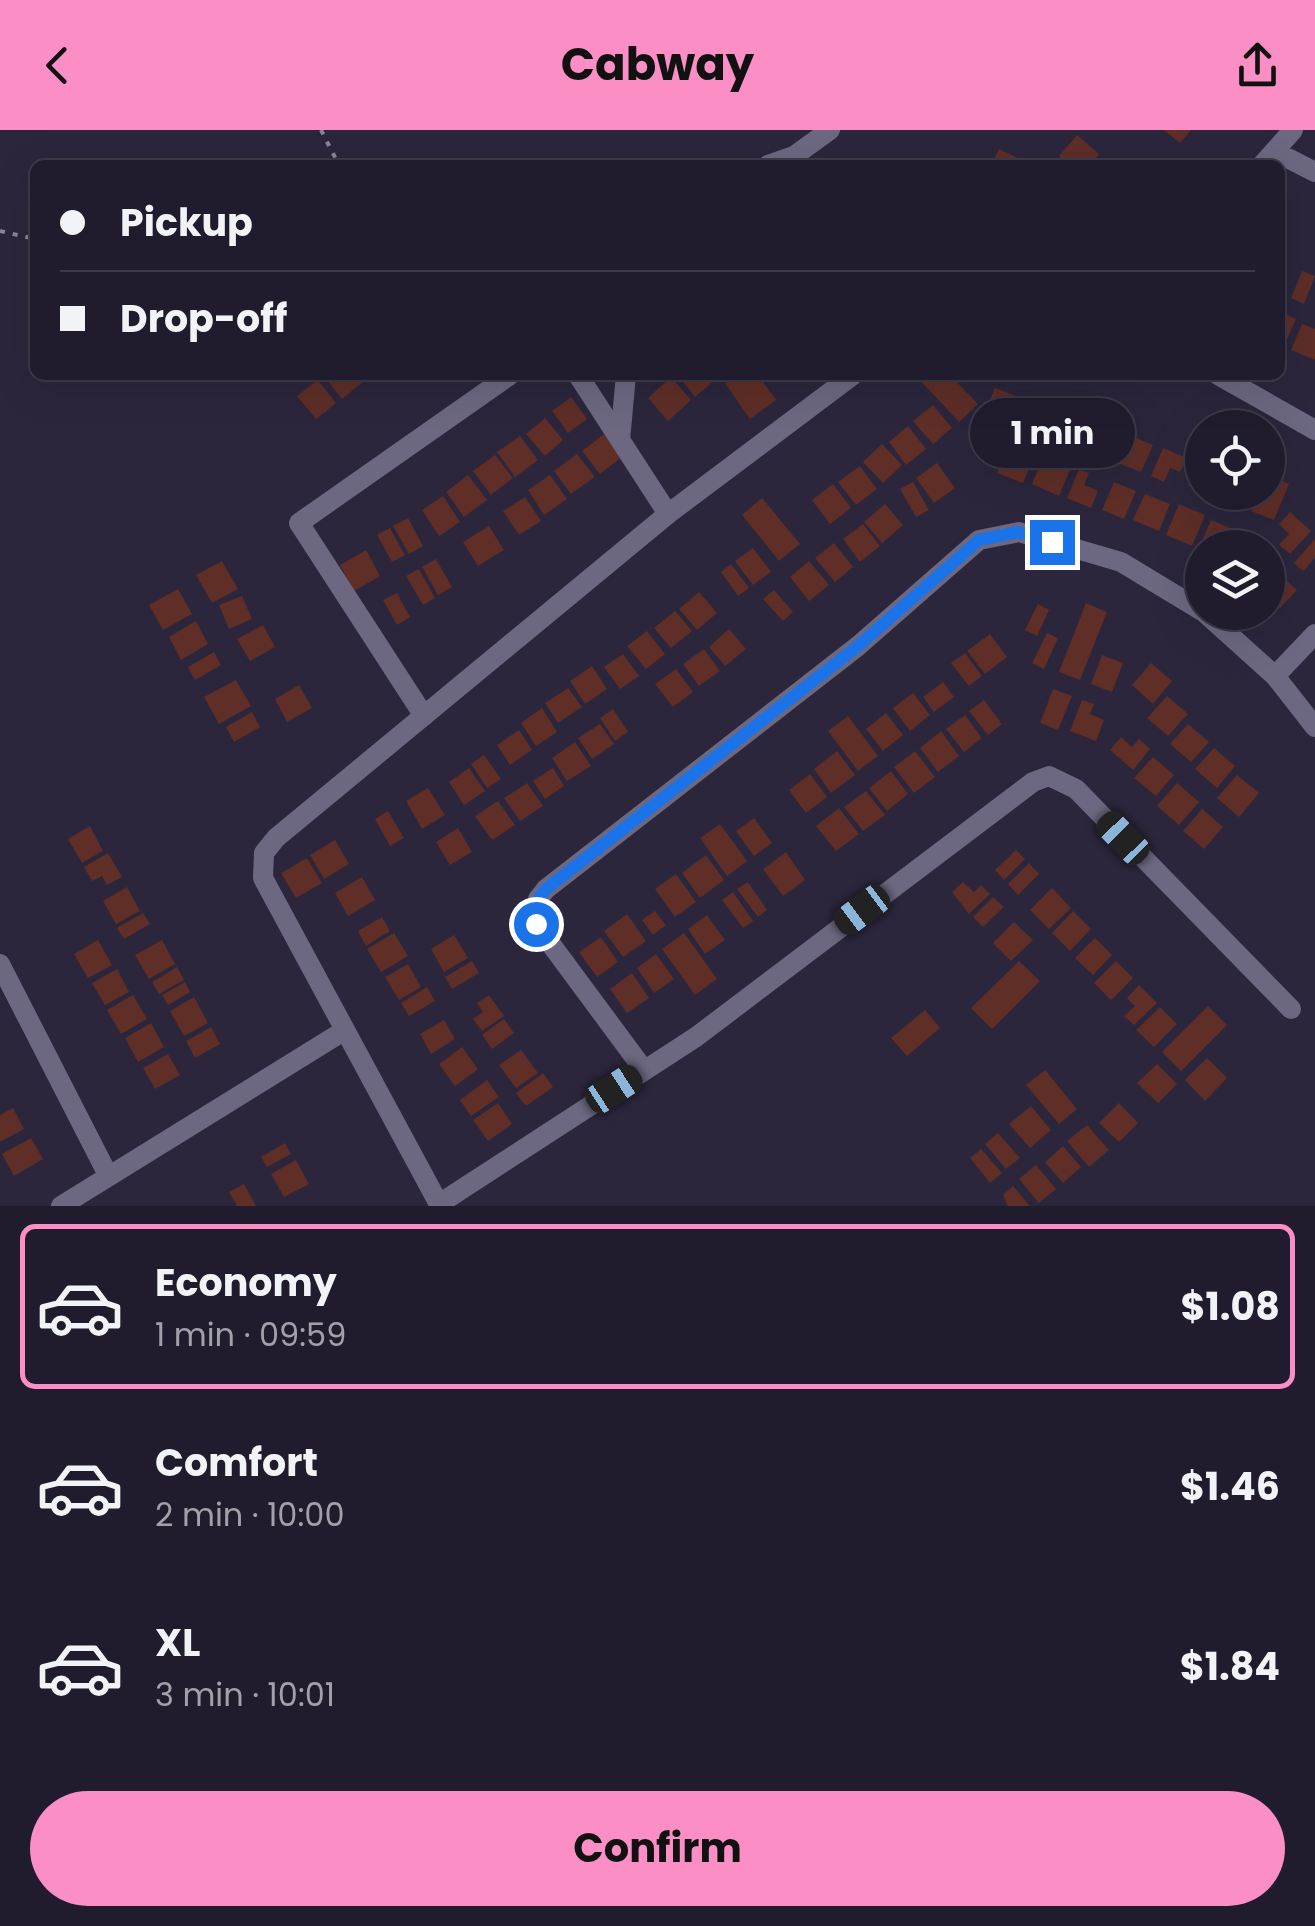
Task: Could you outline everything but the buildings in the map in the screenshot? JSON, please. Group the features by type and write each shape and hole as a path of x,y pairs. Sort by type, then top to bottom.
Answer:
{"street":[{"path":"782,160 830,130"},
{"path":"1268,158 1293,130"},
{"path":"1285,163 1315,172"},
{"path":"424,716 299,522 503,380"},
{"path":"581,380 668,514"},
{"path":"620,440 626,380"},
{"path":"846,380 668,514 276,838 260,866 342,1032 440,1205 696,1037 1032,782 1049,776 1076,788 1291,1009"},
{"path":"1227,380 1315,430"},
{"path":"644,1070 536,924 538,899 546,889 858,646 979,540 1018,532 1120,562 1185,601"},
{"path":"1223,630 1275,676 1315,727"},
{"path":"1275,676 1315,634"},
{"path":"0,964 108,1175"},
{"path":"61,1206 342,1032"}],"path":[{"path":"321,130 336,160"},
{"path":"0,231 30,238"}],"route":[{"path":"536,924 538,899 546,889 858,646 979,540 997,533 1018,532 1052,542"}]}
